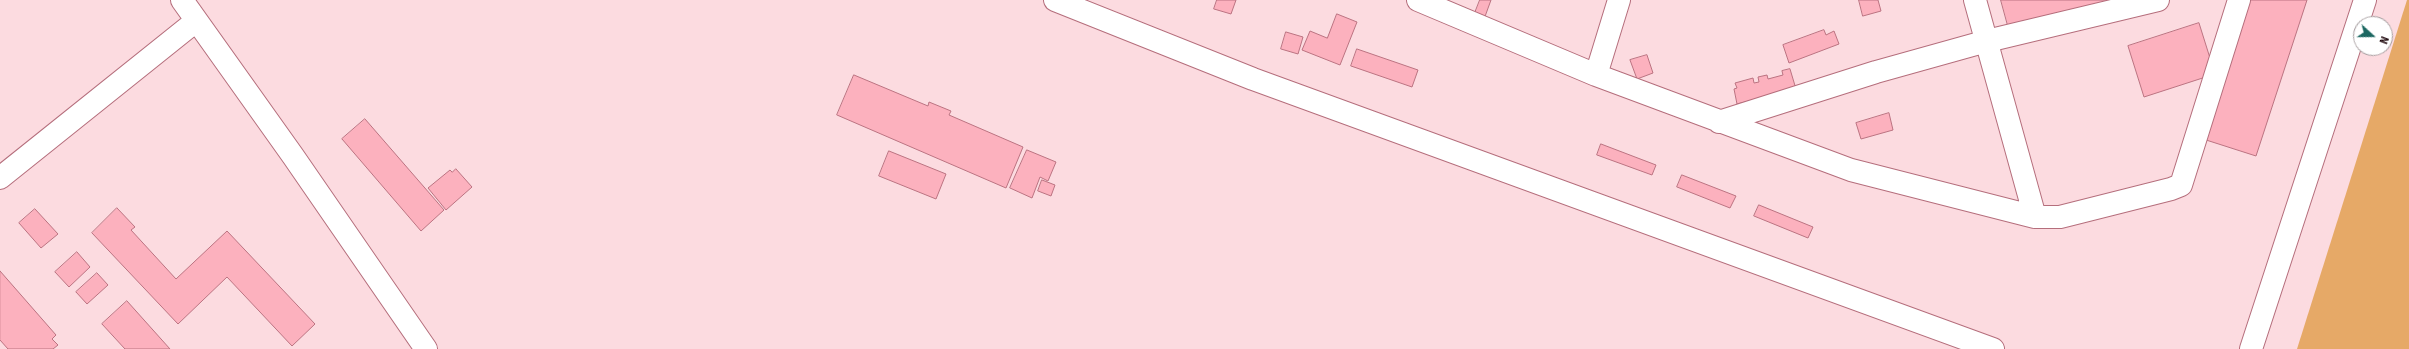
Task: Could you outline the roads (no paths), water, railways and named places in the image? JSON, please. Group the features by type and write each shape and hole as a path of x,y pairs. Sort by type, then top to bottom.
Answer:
{"street":[{"path":"182,0 293,156 426,349"},
{"path":"1055,0 1253,79 1993,349"},
{"path":"1418,0 1596,75 1851,170 2035,217 2060,217 2171,189 2181,185 2239,0"},
{"path":"1596,75 1619,0"},
{"path":"1975,0 2035,217"},
{"path":"1719,122 1876,72 1987,41 2158,0"},
{"path":"2252,349 2365,0"},
{"path":"0,178 196,21"}]}
